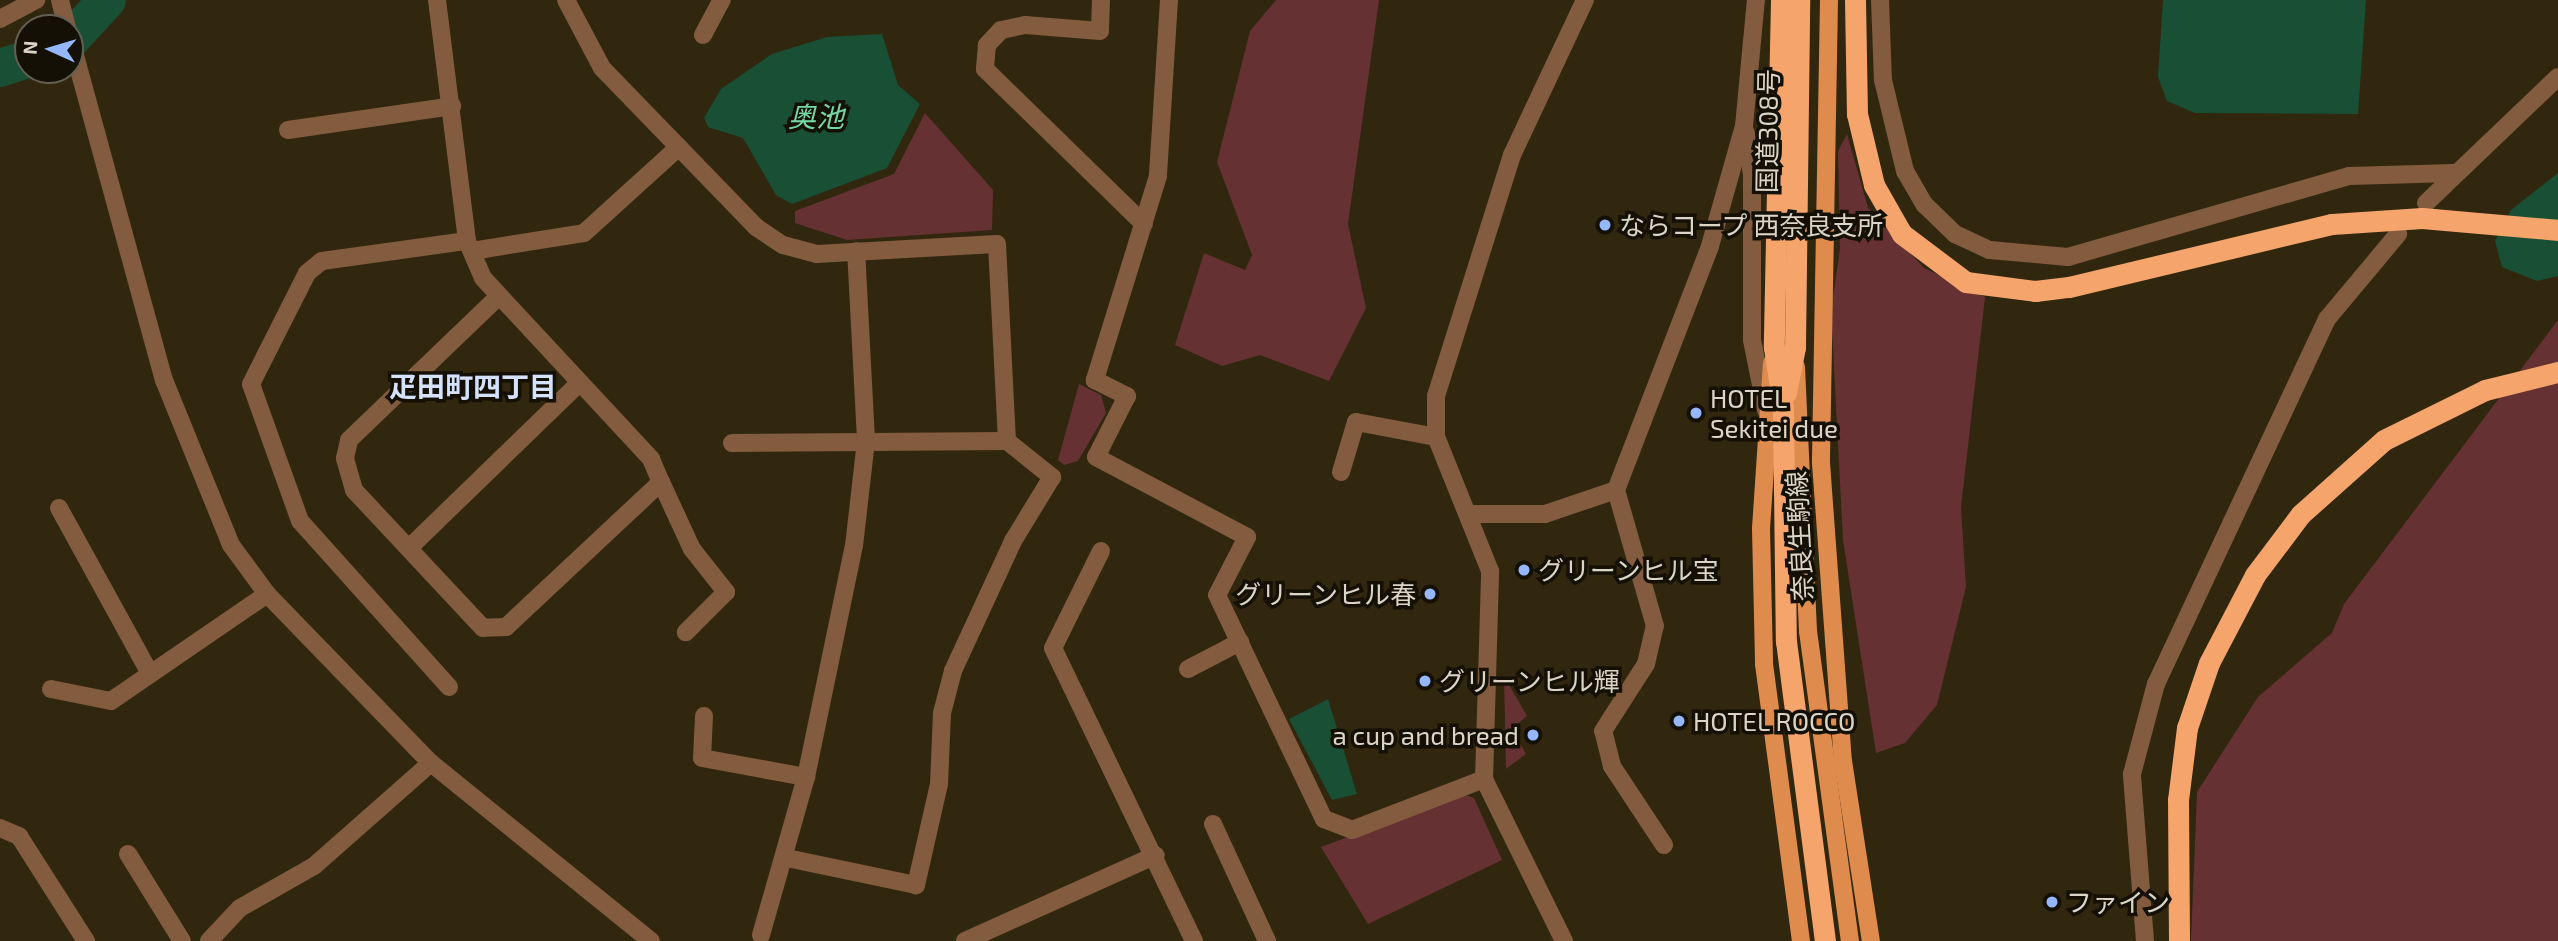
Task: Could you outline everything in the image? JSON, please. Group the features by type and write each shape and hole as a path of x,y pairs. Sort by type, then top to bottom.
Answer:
{"highway":[{"name":"国道308号","path":"1781,0 1784,347"},
{"name":"国道308号","path":"1784,347 1799,0"},
{"path":"1855,0 1857,114 1874,185 1902,234 1966,282 2035,292 2290,230 2452,219 2558,230"},
{"path":"1784,347 1775,409 1786,641 1825,941"},
{"path":"2179,941 2178,800 2187,728 2223,631 2262,565 2301,514 2384,440 2485,390 2558,372"}],"main road":[{"name":"奈良生駒線","path":"1829,0 1821,463 1843,761 1871,941"},
{"name":"奈良生駒線","path":"1784,347 1808,631 1850,941"},
{"name":"奈良生駒線","path":"1775,409 1764,664 1801,941"}],"street":[{"path":"0,19 36,0"},
{"path":"437,0 470,246 497,298 652,460 692,548 726,592 686,632"},
{"path":"566,0 602,68 756,227 783,246 817,254 997,244 1007,441"},
{"path":"703,34 722,0"},
{"path":"1101,0 1100,31 1025,25 1001,30 987,45 985,69 1144,224"},
{"path":"1169,0 1158,176 1096,380 1127,396 1096,457 1247,537 1217,595 1324,819 1352,830 1484,779"},
{"path":"1564,941 1484,779 1490,571 1471,514 1436,437 1443,360 1512,155 1585,0"},
{"path":"1664,845 1612,766 1603,731 1646,664 1655,626 1616,490 1710,246 1744,126 1756,0"},
{"path":"1880,0 1883,80 1905,171 1925,205 1955,234 1990,250 2068,257 2349,176 2453,173"},
{"path":"2426,204 2453,173 2558,77"},
{"path":"83,84 169,391 231,545 267,594 430,763 651,941"},
{"path":"288,130 452,106"},
{"path":"1744,126 1752,175 1752,340 1775,409"},
{"path":"449,687 300,521 251,384 307,273 322,261 584,233 678,147"},
{"path":"2145,941 2132,774 2156,684 2327,319 2398,234"},
{"path":"761,935 787,858 854,546 866,440 856,251"},
{"path":"497,298 349,440 345,458 354,490 483,628 506,627 661,482"},
{"path":"410,547 579,383"},
{"path":"1341,472 1356,422 1436,437"},
{"path":"732,443 1007,441 1052,477 1013,541 953,671 942,713 940,783 916,885 787,858"},
{"path":"1471,514 1545,514 1616,490"},
{"path":"59,508 149,672"},
{"path":"1101,551 1053,648 1156,855 1194,941"},
{"path":"51,689 111,701 149,672 267,594"},
{"path":"1188,669 1240,642"},
{"path":"704,716 702,758 806,776"},
{"path":"209,941 240,908 314,866 430,763"},
{"path":"1213,824 1266,941"},
{"path":"0,828 19,836 86,941"},
{"path":"128,854 182,941"},
{"path":"965,941 1156,855"}],"shaded area":[{"path":"1276,0 1379,0 1348,224 1366,308 1329,381 1260,355 1222,366 1175,345 1204,253 1245,270 1252,255 1217,162 1250,31"},
{"path":"925,113 993,190 992,230 847,240 795,223 795,211 894,174"},
{"path":"1847,134 1868,208 1924,268 1985,297 1961,507 1966,587 1937,705 1905,743 1876,753 1843,540 1831,310 1840,249 1838,151"},
{"path":"2558,320 2558,941 2191,941 2197,792 2258,697 2332,633 2344,604"},
{"path":"1079,384 1101,395 1106,413 1078,461 1064,465 1058,460"},
{"path":"1504,676 1527,716 1512,729 1526,754 1506,769"},
{"path":"1462,794 1474,798 1502,860 1368,924 1321,847"}],"water":[{"path":"2163,0 2366,0 2358,114 2195,113 2167,101 2158,77"},
{"name":"奥池","path":"882,34 898,85 920,104 887,168 792,204 776,195 743,138 708,127 704,118 721,89 772,54 827,37"},
{"path":"2558,173 2558,276 2537,281 2502,267 2495,241 2511,210"},
{"path":"1328,699 1357,794 1332,800 1289,719"}],"waterway":[{"path":"84,25 107,0"},
{"path":"0,68 14,64"}],"place":[{"name":"ならコープ 西奈良支所","path":"1605,225"},
{"name":"HOTEL Sekitei due","path":"1696,413"},
{"name":"グリーンヒル宝","path":"1524,570"},
{"name":"グリーンヒル春","path":"1430,594"},
{"name":"グリーンヒル輝","path":"1425,681"},
{"name":"HOTEL ROCCO","path":"1679,721"},
{"name":"a cup and bread","path":"1533,735"},
{"name":"ファイン","path":"2052,902"}],"district":[{"name":"疋田町四丁目","path":"473,386"}]}
